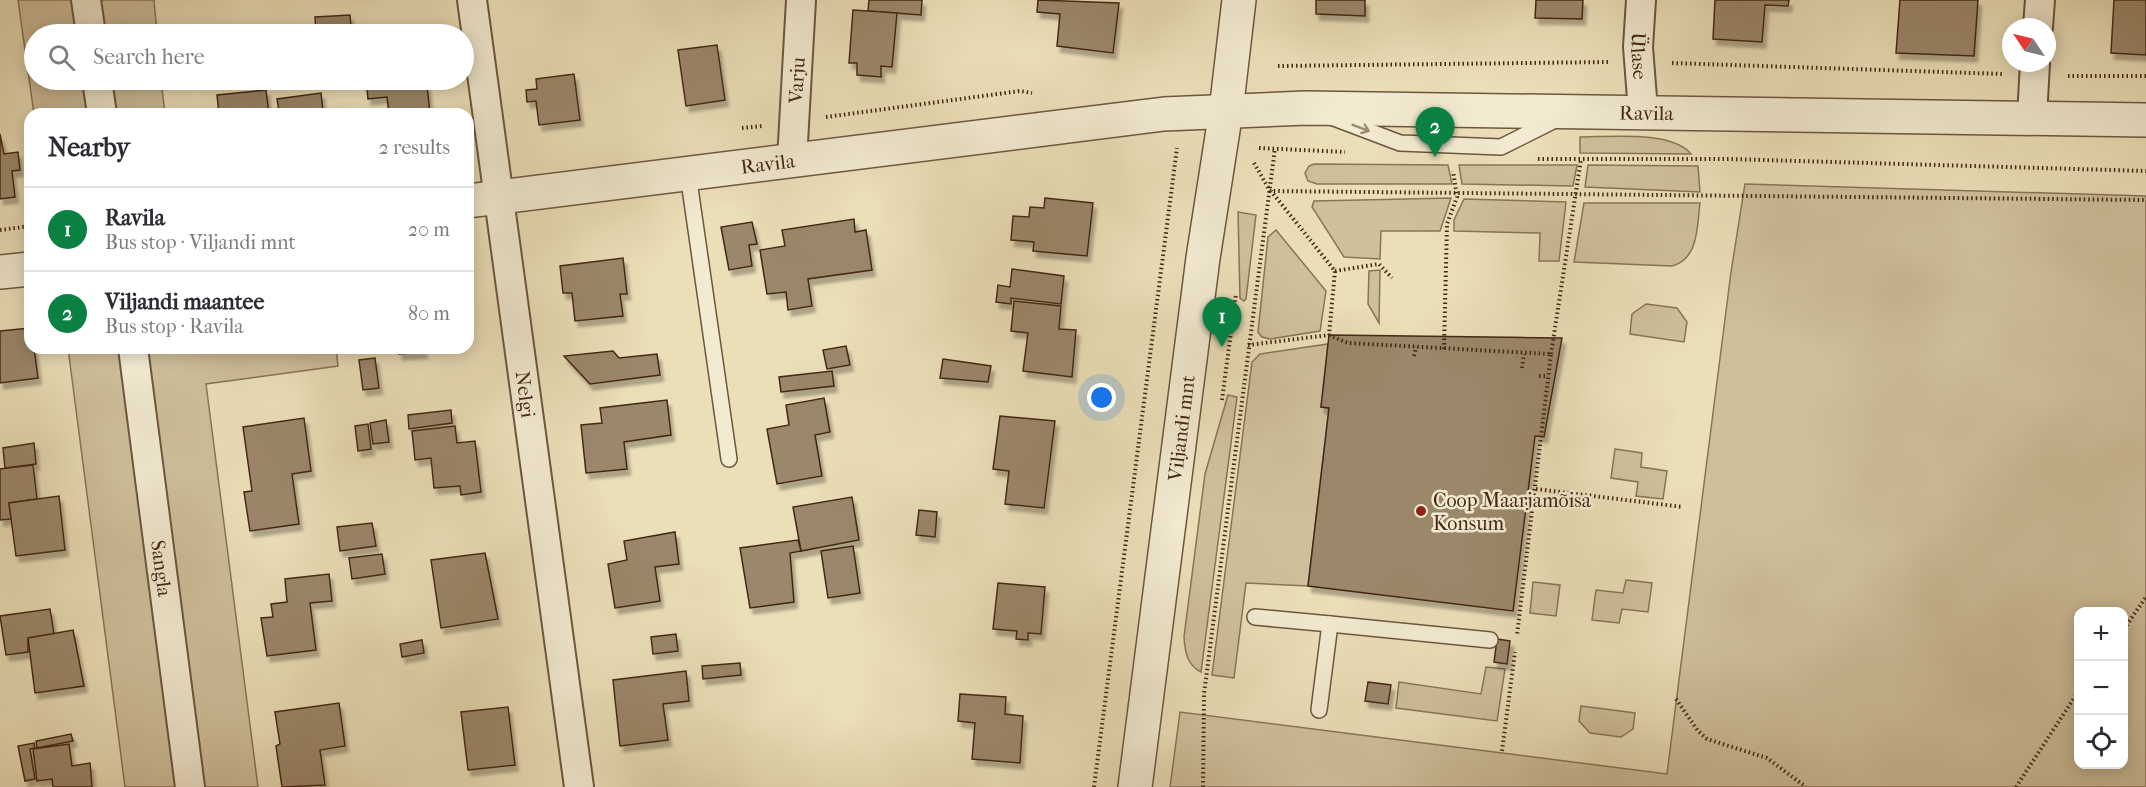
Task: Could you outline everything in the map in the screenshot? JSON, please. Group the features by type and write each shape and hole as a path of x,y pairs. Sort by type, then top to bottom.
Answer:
{"street":[{"path":"86,0 90,24"},
{"name":"Nelgi","path":"472,0 473,24"},
{"name":"Varju","path":"792,160 801,0"},
{"name":"Viljandi mnt","path":"1135,787 1203,258 1226,111 1239,0"},
{"name":"Ülase","path":"1641,0 1639,61 1643,111"},
{"path":"2039,18 2040,0"},
{"name":"Nelgi","path":"474,36 483,200 579,787"},
{"path":"2032,117 2035,72"},
{"path":"98,90 101,108"},
{"name":"Ravila","path":"483,200 1164,114 1226,111 1306,108 1643,111 2146,120"},
{"path":"0,272 24,270"},
{"name":"Sangla","path":"134,354 190,787"}],"lane":[{"path":"688,174 729,459"},
{"path":"1255,617 1490,640"},
{"path":"1319,710 1330,624"}],"path":[{"path":"1278,66 1639,61 2002,68"},
{"path":"2056,70 2146,76"},
{"path":"1203,787 1202,714 1276,139"},
{"path":"1094,787 1177,147"},
{"path":"1255,148 1355,153"},
{"path":"1250,156 1270,191 1335,271 1329,335"},
{"path":"1534,159 1729,159 2146,171"},
{"path":"1502,750 1536,489 1548,376 1581,159"},
{"path":"1444,349 1447,224 1457,191 1452,169"},
{"path":"1270,191 1457,191 1576,195 2145,201"},
{"path":"0,230 24,227"},
{"path":"1335,271 1379,264 1392,278"},
{"path":"1248,345 1329,335 1348,343 1551,354"},
{"path":"1414,356 1416,347"},
{"path":"1522,368 1524,354"},
{"path":"1539,376 1548,376"},
{"path":"1536,489 1683,507"},
{"path":"2128,623 2146,597"},
{"path":"1676,699 1698,731 1707,739 1767,758 1806,787"},
{"path":"2016,787 2074,700"}],"shaded area":[{"path":"18,0 154,0 156,24 24,24 24,43"},
{"path":"31,90 162,90 164,108 33,108"},
{"path":"1580,137 1655,138 1682,146 1691,154 1580,153"},
{"path":"1314,164 1448,165 1452,184 1317,184 1308,181 1305,173 1309,166"},
{"path":"1459,165 1577,165 1573,186 1462,184"},
{"path":"1588,165 1698,166 1700,192 1585,187"},
{"path":"1745,184 2146,196 2146,787 1170,787 1180,712 1667,774 1731,272"},
{"path":"1451,198 1440,231 1381,231 1380,259 1344,257 1312,207 1314,201"},
{"path":"1464,199 1566,202 1559,261 1539,261 1540,233 1454,231 1454,220"},
{"path":"1584,203 1700,203 1697,231 1692,249 1681,262 1672,266 1574,262"},
{"path":"1238,212 1256,215 1244,301 1240,298"},
{"path":"1276,230 1326,291 1320,331 1270,339 1262,337 1258,332 1268,237"},
{"path":"1380,270 1379,323 1368,304 1369,271"},
{"path":"1646,304 1677,308 1687,322 1684,342 1630,334 1632,314"},
{"path":"1328,344 1321,407 1329,408 1308,586 1246,583 1234,678 1212,675 1252,362 1260,354"},
{"path":"69,354 337,354 338,366 206,384 258,787 125,787"},
{"path":"1228,395 1237,397 1201,672 1188,658 1184,637 1205,474"},
{"path":"1615,449 1642,453 1641,467 1667,471 1663,499 1636,496 1638,482 1611,478"},
{"path":"1626,580 1652,583 1648,612 1622,609 1619,623 1592,620 1596,590 1623,593"},
{"path":"1533,582 1560,585 1556,616 1530,613"},
{"path":"1486,667 1505,669 1497,721 1396,708 1399,682 1481,694"},
{"path":"1581,706 1635,713 1633,729 1621,737 1590,733 1579,721"}],"building":[{"path":"869,0 922,0 921,15 868,11"},
{"path":"1038,0 1119,3 1113,53 1057,46 1060,14 1037,12"},
{"path":"1316,0 1365,0 1365,16 1316,14"},
{"path":"1536,0 1583,0 1582,19 1535,18"},
{"path":"1715,0 1789,0 1788,6 1765,5 1762,42 1713,39"},
{"path":"1900,0 1978,0 1974,56 1896,53"},
{"path":"2114,0 2146,0 2146,55 2111,53"},
{"path":"853,10 897,13 892,67 881,66 881,77 857,75 857,63 849,63"},
{"path":"350,15 351,24 315,24 315,17"},
{"path":"717,45 725,100 686,106 678,50"},
{"path":"574,74 580,120 539,125 536,101 527,102 526,90 537,89 536,79"},
{"path":"266,90 268,108 218,108 217,95"},
{"path":"367,90 428,90 429,108 388,108 387,97 368,99"},
{"path":"321,93 323,108 278,108 277,99"},
{"path":"0,134 4,154 18,152 20,170 12,171 15,197 0,199"},
{"path":"1045,198 1093,203 1087,256 1033,251 1034,242 1011,240 1013,216 1029,217 1030,207 1044,208"},
{"path":"854,219 855,232 866,230 872,270 808,279 812,306 788,310 786,292 767,294 760,250 785,246 782,230"},
{"path":"752,222 757,244 749,245 752,266 729,270 721,227"},
{"path":"623,258 627,294 620,294 623,316 575,321 572,293 563,293 560,266"},
{"path":"1012,269 1064,276 1061,304 1011,298 1011,304 996,302 998,285 1010,287"},
{"path":"1014,301 1061,306 1059,329 1076,330 1072,377 1023,371 1028,333 1011,331"},
{"path":"24,329 24,354 35,354 38,378 0,383 0,331"},
{"name":"Coop Maarjamõisa Konsum","path":"1329,335 1562,338 1544,437 1535,436 1513,611 1308,586 1329,408 1321,407"},
{"path":"846,346 850,365 827,369 823,350"},
{"path":"613,351 619,358 657,354 660,375 590,384 564,356"},
{"path":"375,358 379,388 363,390 359,360"},
{"path":"943,359 991,366 988,382 940,378"},
{"path":"832,371 834,386 781,392 779,377"},
{"path":"824,398 830,432 815,435 822,476 777,484 767,429 789,425 786,405"},
{"path":"667,400 671,435 624,442 627,469 586,473 581,425 602,423 600,408"},
{"path":"451,410 452,423 409,429 408,415"},
{"path":"1000,416 1055,421 1044,508 1005,504 1009,471 993,469"},
{"path":"304,418 311,471 292,474 299,524 250,531 244,492 252,491 243,427"},
{"path":"386,420 389,442 373,444 370,423"},
{"path":"368,424 371,449 358,451 355,426"},
{"path":"455,426 457,443 475,441 481,492 461,495 460,486 434,488 431,458 415,460 412,431"},
{"path":"34,443 36,464 5,468 3,448"},
{"path":"33,465 37,499 9,503 11,519 0,520 0,469"},
{"path":"59,496 65,550 16,556 9,503"},
{"path":"852,497 859,540 801,551 793,507"},
{"path":"919,510 937,512 935,537 916,535"},
{"path":"372,523 376,546 340,551 337,527"},
{"path":"675,532 679,564 655,567 660,601 615,608 608,564 627,560 624,541"},
{"path":"798,540 801,551 790,553 794,602 750,608 740,548"},
{"path":"853,546 860,593 828,598 821,551"},
{"path":"485,553 498,619 441,628 431,560"},
{"path":"382,554 385,574 352,579 349,558"},
{"path":"329,574 332,601 310,603 316,650 267,656 261,618 273,617 271,604 287,602 285,579"},
{"path":"998,583 1045,587 1041,634 1028,633 1028,640 1016,639 1017,631 993,629"},
{"path":"50,609 54,634 28,638 28,652 6,655 0,616"},
{"path":"73,630 84,686 35,693 28,638"},
{"path":"676,634 678,651 653,654 651,637"},
{"path":"1497,639 1510,641 1507,664 1494,662"},
{"path":"422,640 424,653 402,657 400,644"},
{"path":"740,663 741,675 703,679 702,666"},
{"path":"686,671 689,701 663,704 668,740 620,746 613,680"},
{"path":"1368,682 1391,685 1388,704 1365,701"},
{"path":"960,694 1006,697 1005,714 1023,716 1020,763 972,759 975,723 958,721"},
{"path":"339,703 345,746 320,750 325,785 282,787 276,746 280,744 275,712"},
{"path":"508,707 515,765 468,770 461,712"},
{"path":"71,734 73,741 37,748 36,741"},
{"path":"34,743 35,748 30,749 35,779 25,781 18,746"},
{"path":"69,744 72,766 90,763 92,787 53,787 52,779 37,781 33,749"}],"place":[{"name":"Viljandi maantee","path":"1435,157"},
{"name":"Ravila","path":"1222,347"},
{"name":"Coop Maarjamõisa Konsum","path":"1421,511"}]}
